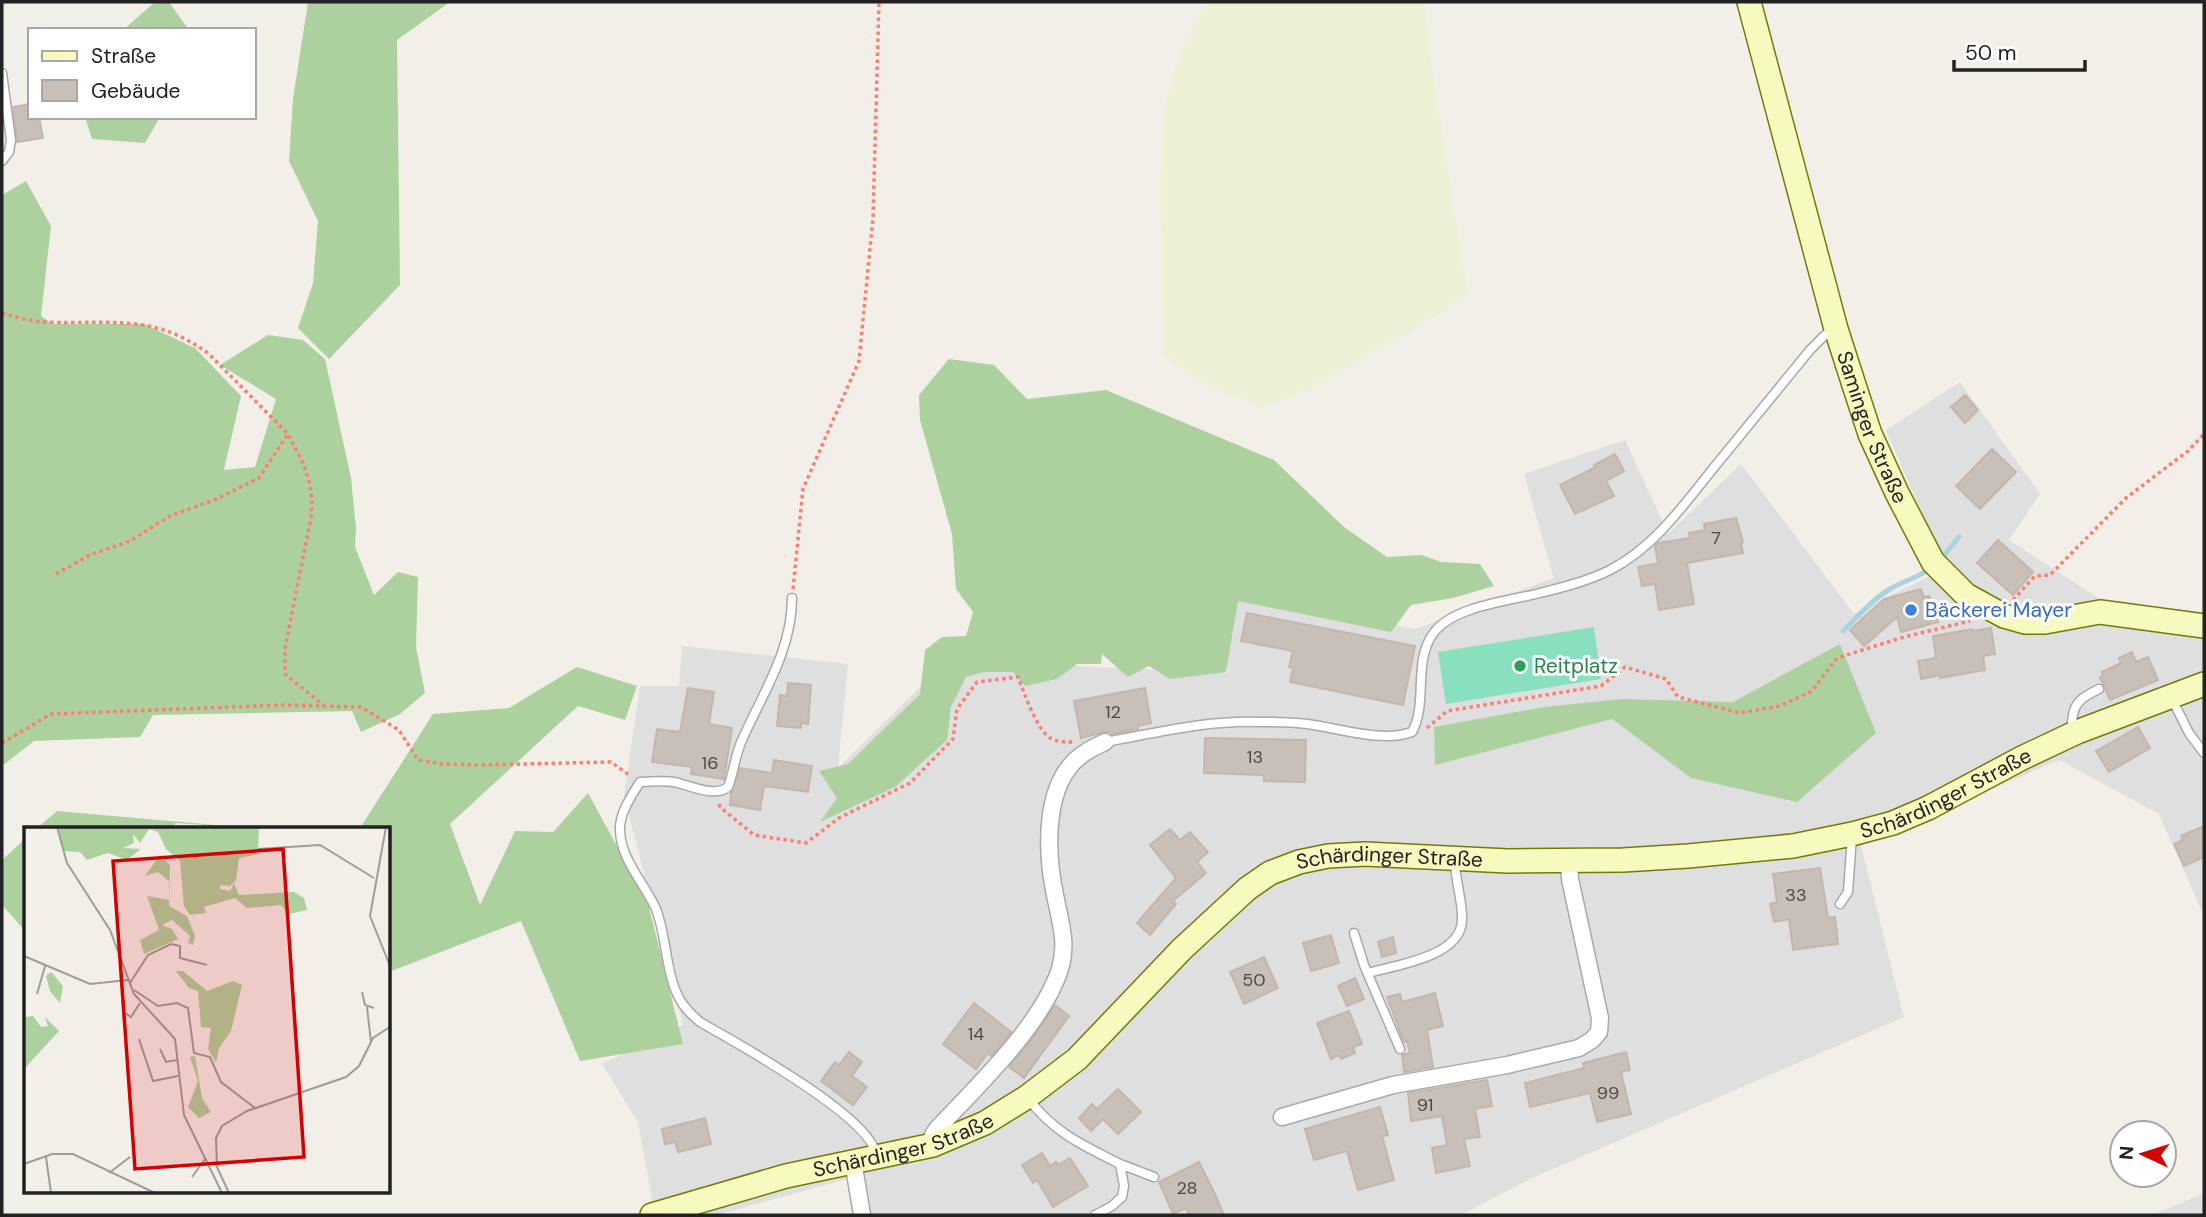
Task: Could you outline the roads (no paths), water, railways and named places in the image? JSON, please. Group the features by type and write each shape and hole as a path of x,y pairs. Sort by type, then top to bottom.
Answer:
{"main road":[{"name":"Saminger Straße","path":"1749,2 1836,329 1870,434 1925,549 1943,574 1966,595 2000,614 2025,622 2046,622 2099,612 2204,626"},
{"name":"Schärdinger Straße","path":"652,1215 786,1176 933,1146 985,1123 1027,1097 1077,1059 1215,917 1247,889 1270,873 1299,862 1328,856 1365,854 1569,861 1675,857 1793,846 1893,823 1928,808 2072,734 2204,684"}],"street":[{"path":"933,1146 933,1135 937,1129 995,1068 1034,1017 1059,971 1064,952 1064,935 1050,868 1049,830 1053,806 1059,785 1071,766 1085,752 1105,743"},
{"path":"1282,1117 1393,1085 1507,1065 1579,1048 1592,1040 1599,1032 1600,1018 1570,878 1569,861"},
{"path":"853,1161 862,1215"}],"lane":[{"path":"2,73 11,140 9,152 2,161"},
{"path":"1105,743 1200,724 1256,721 1305,724 1382,736 1400,737 1412,732 1417,723 1422,662 1429,641 1445,621 1466,611 1579,582 1611,569 1629,558 1667,526 1810,350 1825,335 1836,329"},
{"path":"792,598 791,622 785,650 740,743 728,787 715,792 672,782 640,782 621,817 621,842 657,911 672,982 680,1000 701,1022 800,1082 836,1110 868,1137 877,1157"},
{"path":"2072,734 2071,717 2079,700 2099,689"},
{"path":"2171,696 2189,733 2204,753"},
{"path":"1840,904 1848,892 1852,834"},
{"path":"1368,973 1444,949 1458,936 1462,924 1462,910 1455,859"},
{"path":"1354,933 1400,1049"},
{"path":"1027,1097 1041,1116 1072,1140 1120,1164 1154,1177"},
{"path":"1095,1215 1122,1197 1124,1186 1120,1164"}],"waterway":[{"path":"1941,559 1959,537"},
{"path":"1843,631 1883,593 1931,568"}],"place":[{"name":"Bäckerei Mayer","path":"1911,610"},
{"name":"Reitplatz","path":"1520,666"}]}
